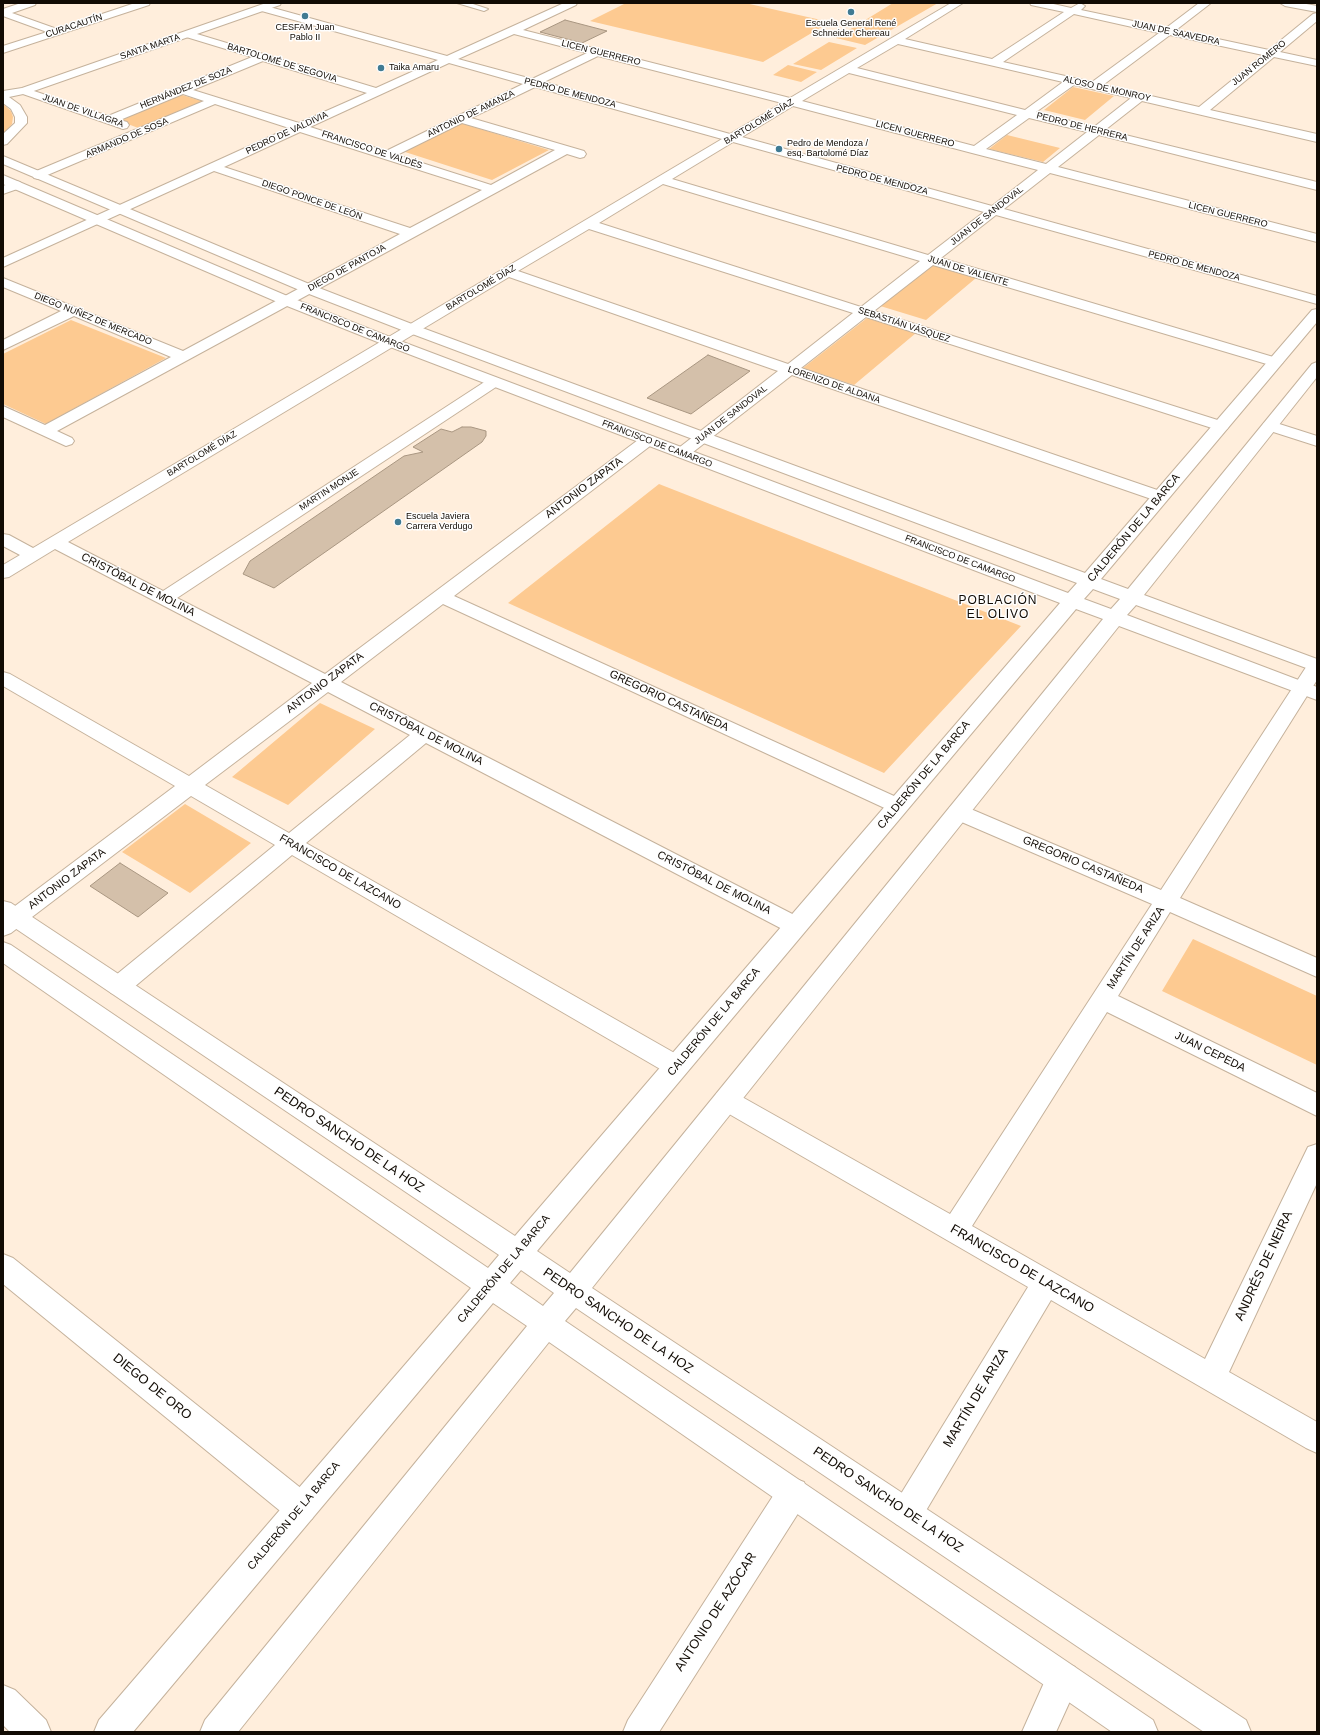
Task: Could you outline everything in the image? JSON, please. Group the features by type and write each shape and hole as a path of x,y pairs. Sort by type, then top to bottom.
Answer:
{"street":[{"path":"3,12 31,3"},
{"name":"CURACAUTÍN","path":"3,50 144,3"},
{"name":"SANTA MARTA","path":"6,98 276,3"},
{"name":"PEDRO DE VALDIVIA","path":"3,263 572,3"},
{"name":"BARTOLOMÉ DÍAZ","path":"3,573 958,3"},
{"name":"JUAN DE SAAVEDRA","path":"1035,3 1317,64"},
{"path":"994,63 1084,3"},
{"path":"1094,86 1206,3"},
{"path":"1285,3 1317,9"},
{"name":"PEDRO DE MENDOZA","path":"262,8 1317,300"},
{"path":"3,12 57,32"},
{"name":"JUAN ROMERO","path":"1201,111 1317,16"},
{"name":"LICEN GUERRERO","path":"512,30 1317,238"},
{"name":"BARTOLOMÉ DE SEGOVIA","path":"187,34 377,92"},
{"name":"ALOSO DE MONROY","path":"896,40 1316,137"},
{"name":"ANTONIO DE AMANZA","path":"387,155 597,52"},
{"name":"HERNÁNDEZ DE SOZA","path":"109,120 262,57"},
{"name":"PEDRO DE HERRERA","path":"848,69 1317,186"},
{"path":"976,150 1072,81"},
{"name":"FRANCISCO DE VALDÉS","path":"182,90 492,189"},
{"name":"JUAN DE VILLAGRA","path":"24,91 142,131"},
{"name":"JUAN DE SANDOVAL","path":"682,453 1140,97"},
{"path":"3,141 12,134 21,123 20,112 6,98"},
{"name":"ARMANDO DE SOSA","path":"38,175 215,100"},
{"path":"461,119 580,154"},
{"name":"DIEGO DE PANTOJA","path":"46,431 565,150"},
{"name":"FRANCISCO DE CAMARGO","path":"3,160 309,289 412,329 1317,665"},
{"name":"DIEGO PONCE DE LEÓN","path":"213,167 411,233"},
{"name":"FRANCISCO DE CAMARGO","path":"3,179 287,301 390,342 1309,692"},
{"name":"JUAN DE VALIENTE","path":"662,180 1275,362"},
{"path":"3,190 16,185"},
{"name":"SEBASTIÁN VÁSQUEZ","path":"588,224 1221,426"},
{"name":"LORENZO DE ALDANA","path":"507,272 1160,498"},
{"name":"DIEGO NUÑEZ DE MERCADO","path":"3,282 183,356"},
{"path":"3,346 73,311"},
{"name":"CALDERÓN DE LA BARCA","path":"111,1732 1317,313"},
{"path":"217,1732 1317,367"},
{"name":"MARTIN MONJE","path":"164,598 494,382"},
{"path":"3,411 66,441"},
{"path":"1270,426 1317,441"},
{"name":"ANTONIO ZAPATA","path":"7,918 190,786 648,440"},
{"path":"3,539 34,555"},
{"name":"CRISTÓBAL DE MOLINA","path":"55,542 796,926"},
{"name":"GREGORIO CASTAÑEDA","path":"440,596 898,806"},
{"name":"MARTÍN DE ARIZA","path":"954,1231 1166,901 1309,692 1317,665"},
{"name":"FRANCISCO DE LAZCANO","path":"3,678 676,1066"},
{"path":"119,986 425,733"},
{"name":"GREGORIO CASTAÑEDA","path":"958,812 1166,901 1317,968"},
{"name":"PEDRO SANCHO DE LA HOZ","path":"7,918 119,986 1234,1732"},
{"path":"3,951 1141,1732"},
{"name":"JUAN CEPEDA","path":"1102,1000 1317,1105"},
{"name":"FRANCISCO DE LAZCANO","path":"726,1100 1317,1438"},
{"name":"ANDRÉS DE NEIRA","path":"1211,1378 1317,1155"},
{"name":"DIEGO DE ORO","path":"3,1266 301,1508"},
{"name":"MARTÍN DE ARIZA","path":"907,1513 1046,1283"},
{"name":"ANTONIO DE AZÓCAR","path":"640,1732 793,1493"},
{"path":"1039,1732 1063,1679"},
{"path":"3,1702 34,1732"}],"lane":[{"path":"461,3 484,9"}],"shaded area":[{"path":"626,3 745,3 830,22 763,62 590,21"},
{"path":"893,3 938,3 865,45 836,38"},
{"path":"829,42 857,48 821,70 793,64"},
{"path":"788,65 817,72 801,82 773,75"},
{"path":"1073,87 1114,96 1085,120 1044,110"},
{"path":"182,95 205,102 141,129 117,120"},
{"path":"3,104 11,111 13,117 12,124 3,135"},
{"path":"461,123 549,150 492,180 402,151"},
{"path":"1007,135 1060,148 1043,162 989,149"},
{"path":"928,264 976,278 926,320 877,305"},
{"path":"867,318 916,333 854,385 803,368"},
{"path":"71,320 166,358 46,424 3,404 3,354"},
{"path":"659,484 1021,626 884,773 508,603"},
{"path":"320,703 375,729 288,805 232,777"},
{"path":"185,804 251,843 190,893 122,852"},
{"path":"1193,939 1317,996 1317,1065 1162,991"}],"building":[{"path":"565,20 607,31 582,43 540,32"},
{"path":"708,355 750,371 691,414 647,398"},
{"path":"462,427 471,427 486,431 486,436 482,442 274,588 243,574 250,561 404,456 423,452 413,447 441,429 452,432"},
{"path":"120,863 168,893 138,917 90,886"}],"place":[{"name":"Escuela General René Schneider Chereau","path":"851,12"},
{"name":"CESFAM Juan Pablo II","path":"305,16"},
{"name":"Taika Amaru","path":"381,68"},
{"name":"Pedro de Mendoza / esq. Bartolomé Díaz","path":"779,149"},
{"name":"Escuela Javiera Carrera Verdugo","path":"398,522"}],"district":[{"name":"POBLACIÓN EL OLIVO","path":"998,608"}]}
